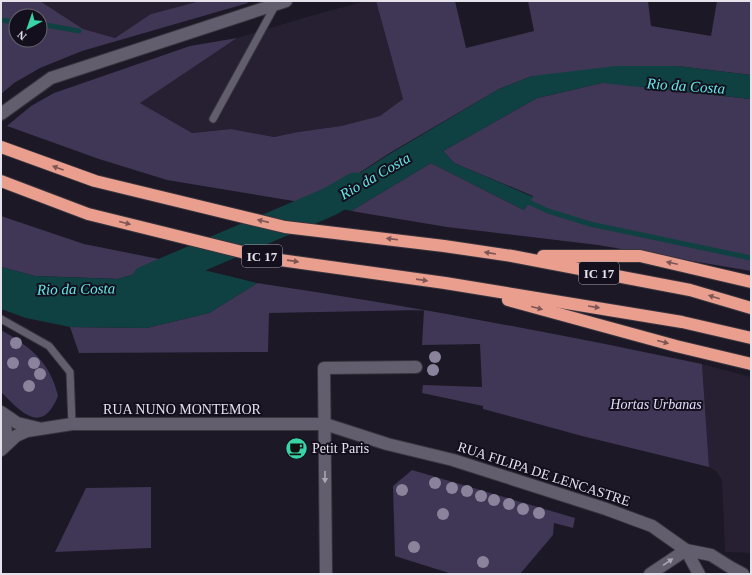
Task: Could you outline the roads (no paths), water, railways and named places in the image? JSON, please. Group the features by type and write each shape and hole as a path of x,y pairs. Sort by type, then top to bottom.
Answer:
{"highway":[{"name":"IC 17","path":"1,147 94,181 285,226 512,256 690,290 751,308"},
{"name":"IC 17","path":"1,181 88,214 266,258 442,283 682,322 751,338"},
{"path":"512,256 640,256 751,282"},
{"path":"442,283 676,346 751,364"}],"street":[{"path":"1,114 47,80 278,2"},
{"path":"326,574 324,368 416,368"},
{"path":"1,413 6,427 6,436 1,449"},
{"name":"RUA NUNO MONTEMOR","path":"1,413 17,423 39,428"},
{"name":"RUA NUNO MONTEMOR","path":"1,449 16,436 27,431 72,424 325,424"},
{"name":"RUA FILIPA DE LENCASTRE","path":"325,424 387,444 453,460 606,509 652,526 686,550 711,555 743,574"},
{"path":"650,574 686,550 699,574"}],"lane":[{"path":"213,118 278,2"},
{"path":"1,318 49,346 70,372 72,424"}],"water":[{"path":"616,66 677,66 751,75 751,99 602,83 537,98 443,151 454,163 533,197 524,210 431,163 351,211 312,204 388,155 499,89 532,76"},
{"path":"174,262 257,283 209,313 146,328 70,327 26,318 1,309 1,267 35,276 118,279"}],"waterway":[{"path":"1,20 8,21"},
{"path":"48,25 79,31"},
{"name":"Rio da Costa","path":"146,280 329,202 355,187"},
{"path":"524,200 548,211 590,224 751,258"}],"place":[{"name":"Petit Paris","path":"297,448"}],"park label":[{"name":"Hortas Urbanas","path":"656,404"}]}
